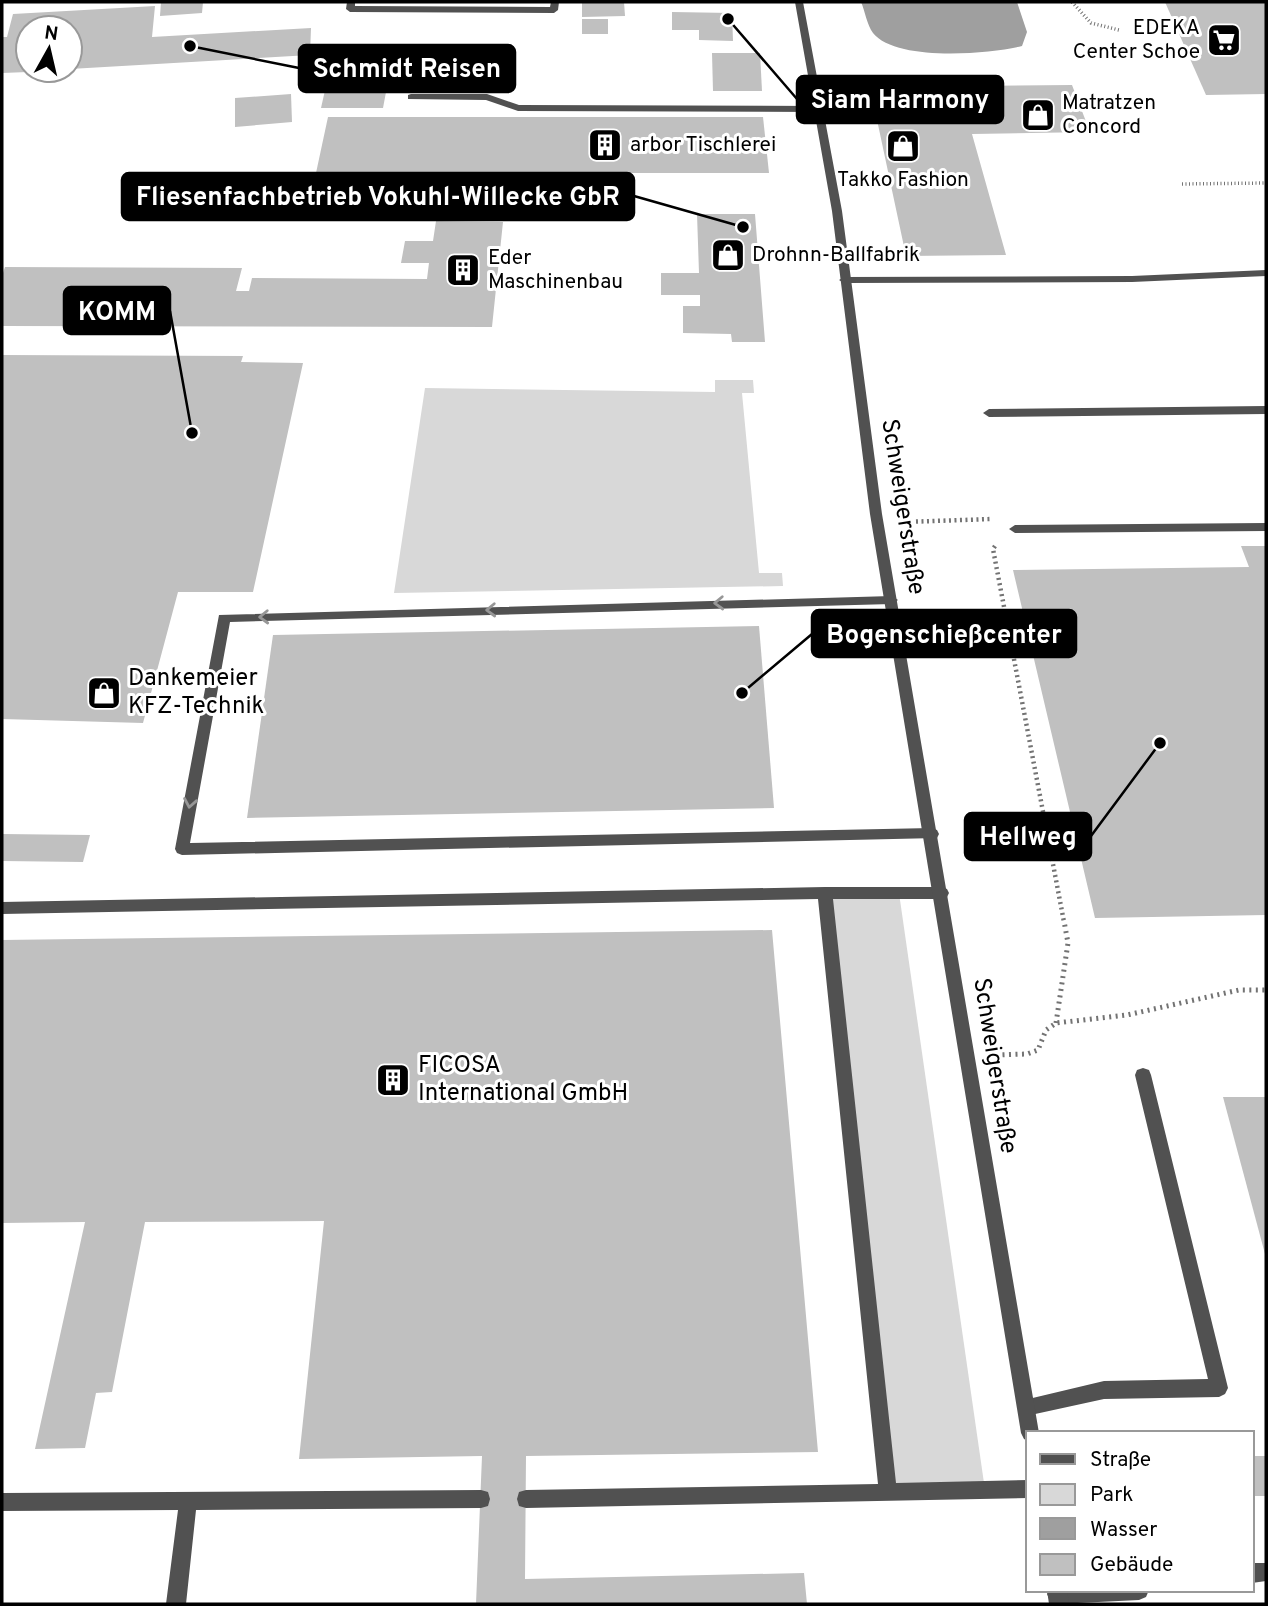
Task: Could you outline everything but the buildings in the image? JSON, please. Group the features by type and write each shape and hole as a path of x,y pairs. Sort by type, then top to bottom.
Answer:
{"street":[{"path":"351,2 350,9 554,10 555,2"},
{"name":"Schweigerstraße","path":"800,2 837,211 876,514 942,893 1030,1431"},
{"path":"411,97 487,97 518,108 819,109"},
{"path":"844,280 1132,279 1266,273"},
{"path":"989,413 1266,410"},
{"path":"1015,529 1266,527"},
{"path":"891,600 224,618 182,849 932,834"},
{"path":"825,893 888,1493"},
{"path":"2,908 942,893"},
{"path":"1026,1407 1104,1390 1219,1388 1143,1075"},
{"path":"526,1499 1026,1489"},
{"path":"2,1502 481,1499"},
{"path":"176,1604 188,1502"},
{"path":"1058,1596 1112,1592"}],"path":[{"path":"1072,2 1081,18 1119,30"},
{"path":"1182,184 1266,183"},
{"path":"929,521 964,520"},
{"path":"1015,529 993,549 1068,943 1056,1023"},
{"path":"967,1056 1027,1054 1038,1050 1046,1030 1056,1023 1127,1015 1239,990 1266,990"}],"green space":[{"path":"715,380 753,380 754,393 742,393 759,573 782,573 783,586 394,593 425,388 715,392"},
{"path":"825,893 899,893 985,1490 888,1493"}],"water":[{"path":"861,2 1017,2 1027,32 1022,46 1007,49 967,53 922,52 885,42 873,33"}],"place":[{"name":"Siam Harmony","path":"728,19"},
{"name":"EDEKA Center Schoe","path":"1224,40"},
{"name":"Schmidt Reisen","path":"190,46"},
{"name":"Matratzen Concord","path":"1038,115"},
{"name":"arbor Tischlerei","path":"605,145"},
{"name":"Takko Fashion","path":"903,146"},
{"name":"Fliesenfachbetrieb Vokuhl-Willecke GbR","path":"743,227"},
{"name":"Drohnn-Ballfabrik","path":"728,255"},
{"name":"Eder Maschinenbau","path":"463,270"},
{"name":"KOMM","path":"192,433"},
{"name":"Dankemeier KFZ-Technik","path":"104,693"},
{"name":"Bogenschießcenter","path":"742,693"},
{"name":"Hellweg","path":"1160,743"},
{"name":"FICOSA International GmbH","path":"393,1080"}]}
